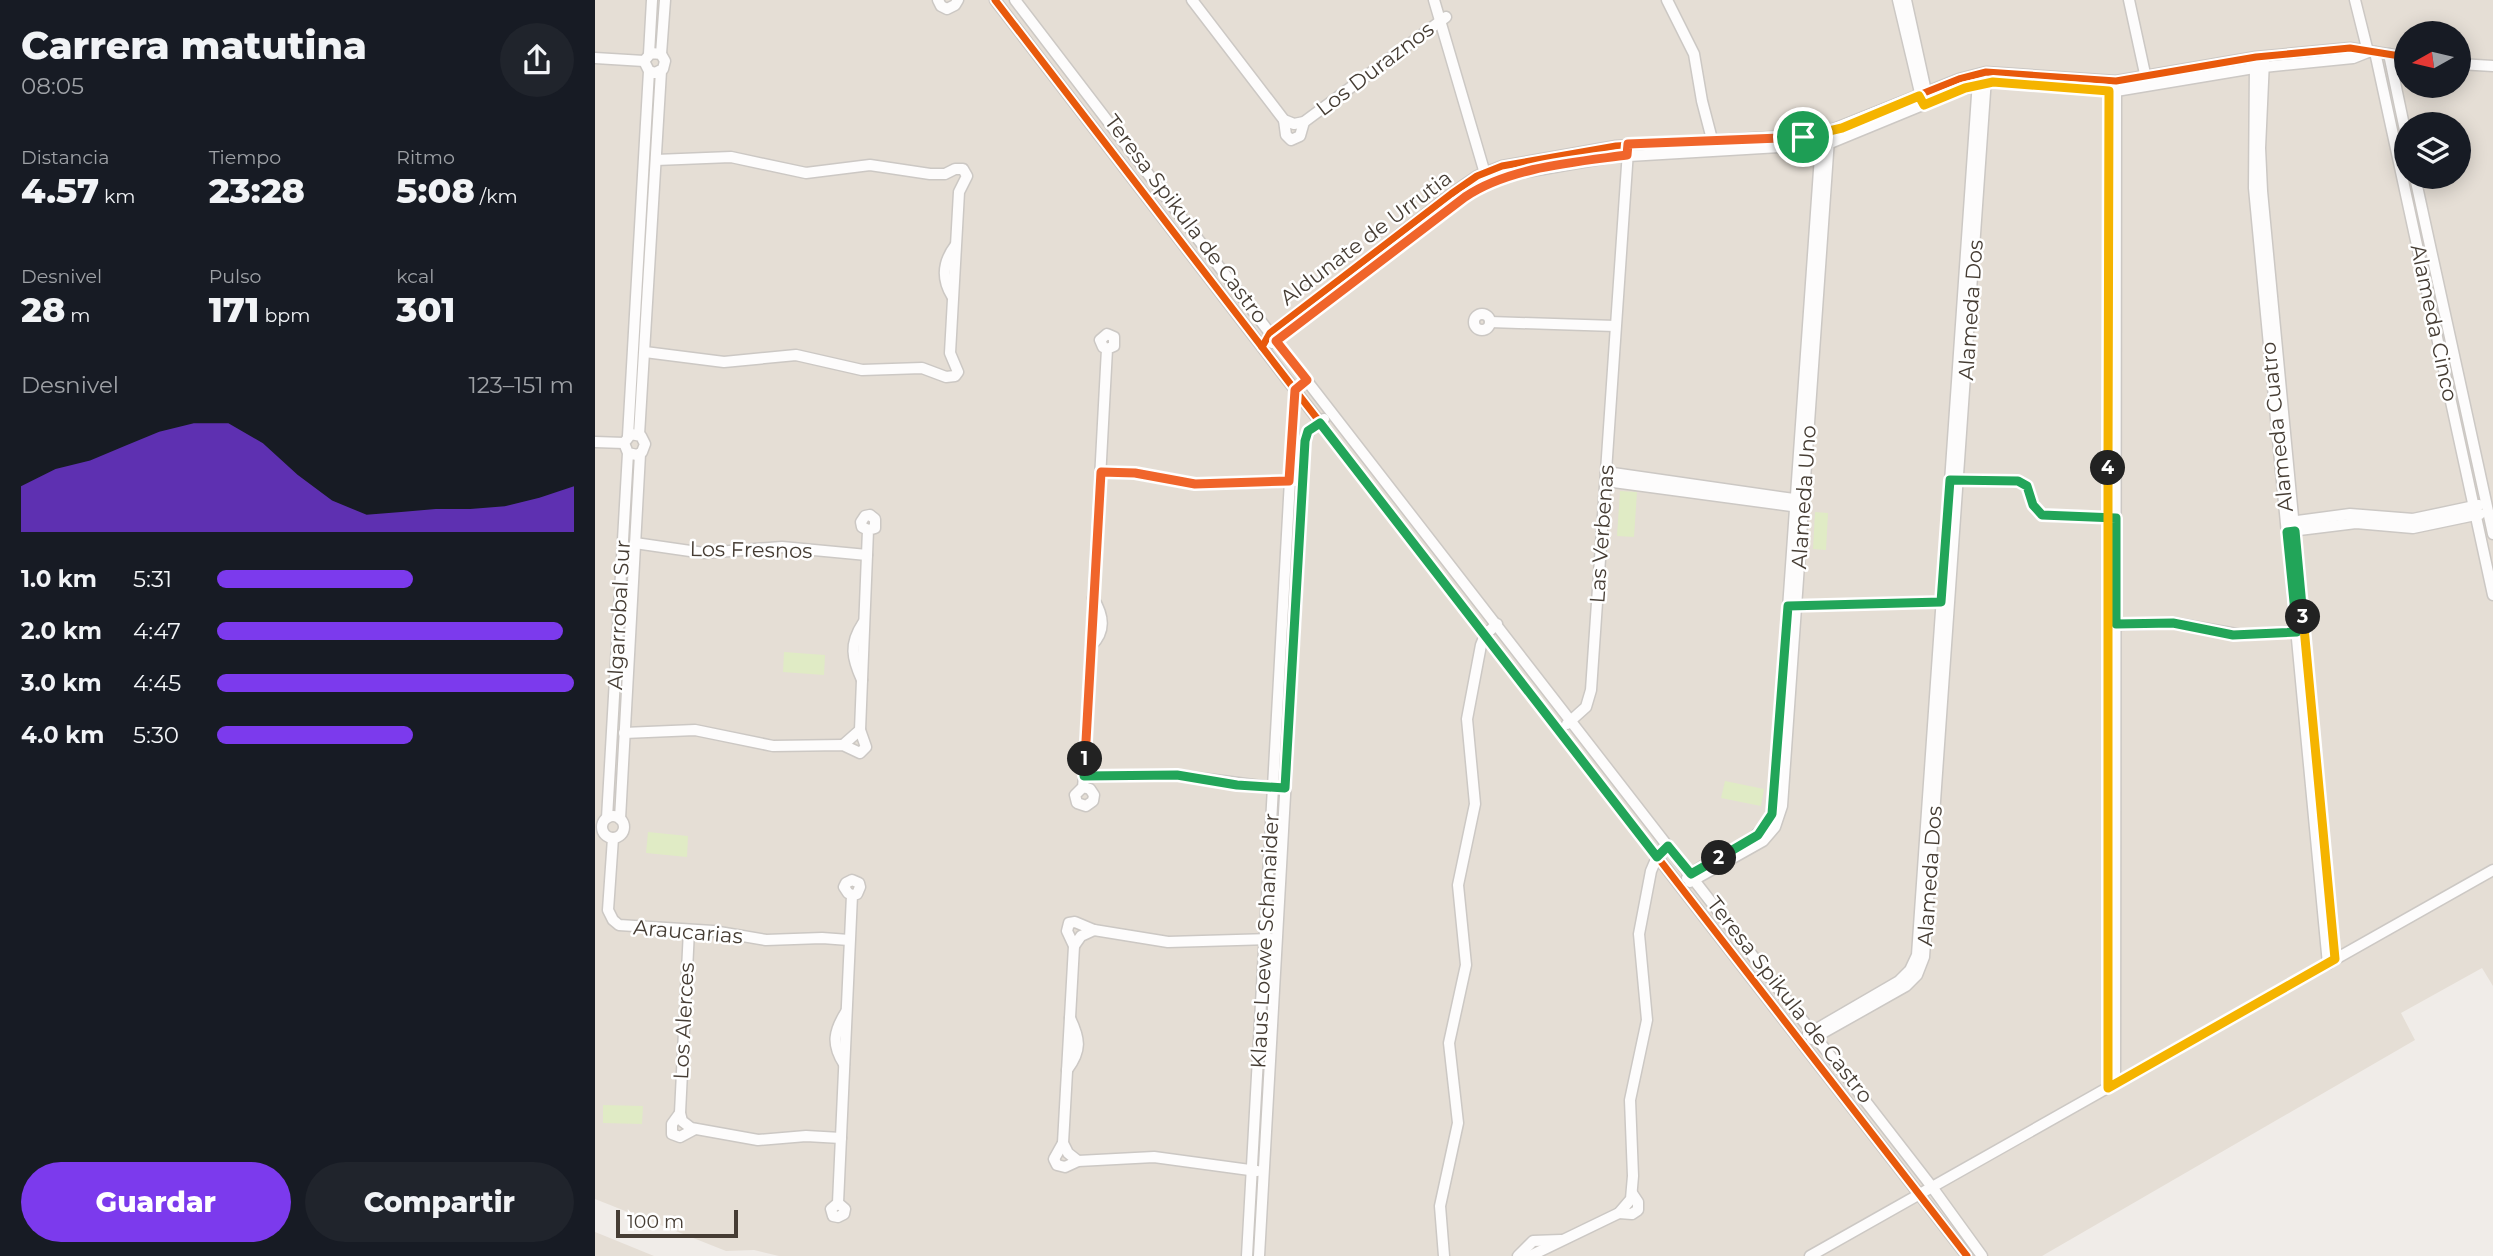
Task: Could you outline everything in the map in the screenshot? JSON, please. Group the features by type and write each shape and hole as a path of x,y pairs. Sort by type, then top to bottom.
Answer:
{"street":[{"name":"Algarrobal Sur","path":"630,442 645,444 640,454 624,733 620,819 624,829 618,836 603,826 630,442 652,0"},
{"path":"647,62 661,54 665,0"},
{"path":"938,0 941,6 947,9 958,0"},
{"name":"Teresa Spikula de Castro","path":"995,0 1320,423 1968,1256"},
{"name":"Teresa Spikula de Castro","path":"1015,0 1332,414 1932,1187 1982,1256"},
{"name":"Los Duraznos","path":"1192,0 1284,120 1286,136 1291,140 1300,136 1304,122"},
{"path":"1434,0 1443,19 1489,177"},
{"path":"1441,0 1443,19"},
{"path":"1667,0 1694,54 1714,146"},
{"path":"1898,0 1925,99"},
{"path":"1906,0 1925,99"},
{"path":"2129,0 2147,82"},
{"name":"Alameda Cinco","path":"2355,0 2371,52 2474,511 2489,561 2493,595"},
{"name":"Los Duraznos","path":"1284,120 1294,124 1304,122 1443,19"},
{"name":"Aldunate de Urrutia","path":"1262,347 1489,177 1628,150 1825,139 1925,99 1957,91 1982,79 2112,86 2259,62 2353,58 2371,52 2394,55"},
{"name":"Algarrobal Sur","path":"630,442 645,352 661,71 665,61 661,54"},
{"path":"2389,54 2401,112"},
{"path":"595,58 647,62 661,71"},
{"name":"Alameda Cuatro","path":"2259,62 2253,177 2291,527 2332,961"},
{"path":"2471,65 2493,66"},
{"name":"Alameda Dos","path":"1801,1042 1906,986 1917,975 1922,963 1982,79"},
{"path":"2112,86 2112,1086"},
{"name":"Teresa Spikula de Castro","path":"1094,128 1106,119"},
{"name":"Alameda Uno","path":"1679,885 1758,845 1771,833 1778,820 1783,799 1792,606 1825,139"},
{"name":"Las Verbenas","path":"1560,730 1586,707 1591,690 1628,150"},
{"path":"656,160 731,157 806,173 880,165 945,174 954,181 959,192"},
{"path":"645,352 724,362 796,355 862,370 911,367 932,369 947,377 955,376 958,369 950,353 953,296 946,284 944,265 955,246 959,192 967,178 965,171 957,168 945,174"},
{"name":"Alameda Cinco","path":"2418,189 2493,534"},
{"path":"1490,322 1615,326"},
{"path":"1107,349 1093,598 1103,623 1099,637 1091,646 1083,782 1177,775 1285,788"},
{"path":"932,369 942,363 950,353"},
{"path":"1295,390 1307,380"},
{"name":"Klaus Loewe Schanaider","path":"1247,1256 1295,390"},
{"name":"Klaus Loewe Schanaider","path":"1259,1256 1305,438 1308,431 1332,414"},
{"path":"595,442 630,442 640,454"},
{"path":"1101,472 1135,473 1195,484 1303,481"},
{"path":"1606,476 1800,503"},
{"path":"1954,480 2018,481 2027,486 2033,505 2042,515 2112,518"},
{"path":"2291,527 2350,514 2420,518 2487,508"},
{"path":"624,733 695,730 773,746 843,745 857,753 864,751 866,739 860,730 862,681 852,651 855,637 864,622 868,530"},
{"name":"Los Fresnos","path":"635,543 704,553 782,547 867,555"},
{"path":"1792,606 1946,602"},
{"path":"2112,625 2173,623 2233,635 2300,631"},
{"path":"1444,1256 1440,1206 1458,1123 1449,1043 1466,965 1458,885 1475,804 1467,719 1478,656 1485,635 1497,624"},
{"path":"843,745 860,730"},
{"path":"603,826 615,816 620,819"},
{"name":"Araucarias","path":"603,826 608,910 613,920 627,927 713,931 766,940 849,940"},
{"path":"1530,1256 1619,1213 1632,1214 1638,1210 1639,1204 1632,1193 1630,1100 1647,1020 1639,942 1651,871 1657,857 1668,846"},
{"path":"1810,1256 2493,870"},
{"path":"838,1203 844,1064 834,1037 837,1026 847,1012 852,895"},
{"path":"1079,1161 1068,1153 1063,1143 1067,1070 1075,1058 1079,1044 1070,1018 1074,946 1067,931 1069,923 1075,922 1094,930 1168,942 1277,940"},
{"name":"Los Alerces","path":"689,930 680,1112 671,1128 673,1135 680,1137 695,1129 758,1140 806,1136 841,1138"},
{"path":"1074,946 1081,936 1094,930"},
{"path":"680,1112 684,1124 695,1129"},
{"path":"1063,1143 1055,1154 1055,1163 1062,1167 1079,1161 1162,1157 1265,1172"},
{"path":"1518,1256 1534,1241 1562,1240"}],"shaded area":[{"path":"595,0 2493,0 2493,986 2482,968 2401,1013 2415,1040 2042,1256 779,1256 754,1250 726,1251 595,1199"},
{"path":"595,1232 605,1236 654,1256 595,1256"}],"green space":[{"path":"1620,491 1637,492 1634,537 1617,536"},
{"path":"1815,512 1828,513 1826,550 1813,549"},
{"path":"784,652 825,655 824,675 783,672"},
{"path":"1725,781 1764,789 1761,806 1721,798"},
{"path":"648,832 688,836 687,857 646,853"},
{"path":"603,1105 643,1106 642,1124 603,1123"}],"cycle path":[{"path":"995,0 1967,1256"},
{"path":"1262,347 1270,333 1451,194 1477,176 1502,166 1616,146 1821,134 1959,79 1986,72 2116,81 2256,57 2350,48 2394,55"}],"route":[{"path":"1803,137 1628,144 1627,155 1514,174 1488,183 1465,197 1276,341 1307,380 1295,390 1289,481 1251,480 1195,484 1135,473 1101,472 1084,776 1112,778 1177,775 1237,785 1285,788 1305,441 1308,431 1320,423 1657,857 1668,846 1691,874 1753,839 1763,831 1772,814 1788,606 1941,602 1950,480 2014,480 2027,486 2033,505 2042,515 2051,517 2108,518 2116,518 2116,624 2173,623 2233,635 2297,632 2287,532 2295,531 2335,959 2108,1088 2108,518 2109,91 1993,82 1965,88 1924,105 1919,96 1842,128 1803,137"}]}
